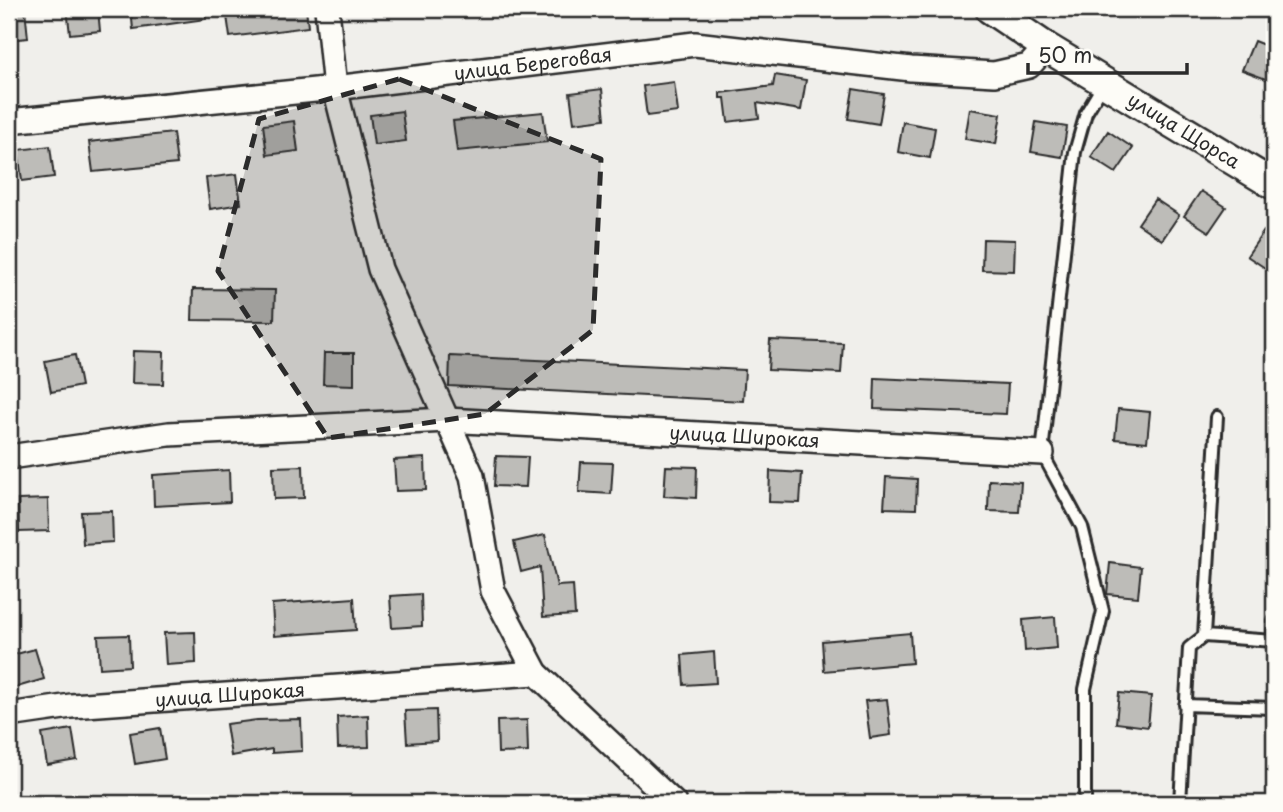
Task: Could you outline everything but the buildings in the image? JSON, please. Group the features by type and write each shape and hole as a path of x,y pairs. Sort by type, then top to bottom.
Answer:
{"street":[{"path":"327,9 335,88 380,269 472,476 493,591 536,673 674,803"},
{"name":"улица Щорса","path":"990,9 1046,47 1274,185"},
{"name":"улица Береговая","path":"9,121 335,88 695,44 911,68 994,74 1029,66 1046,47"},
{"name":"улица Широкая","path":"9,457 169,434 447,420 1042,453"},
{"name":"улица Широкая","path":"9,715 71,706 536,673"}],"lane":[{"path":"1085,803 1085,690 1102,611 1082,527 1042,453 1075,152 1086,113 1106,81"},
{"path":"1204,636 1217,417"},
{"path":"1180,803 1189,648 1204,636 1273,641 1274,621"},
{"path":"1185,705 1274,708"}],"highlighted area":[{"path":"399,79 601,159 593,330 485,414 328,438 218,271 259,119"}]}
